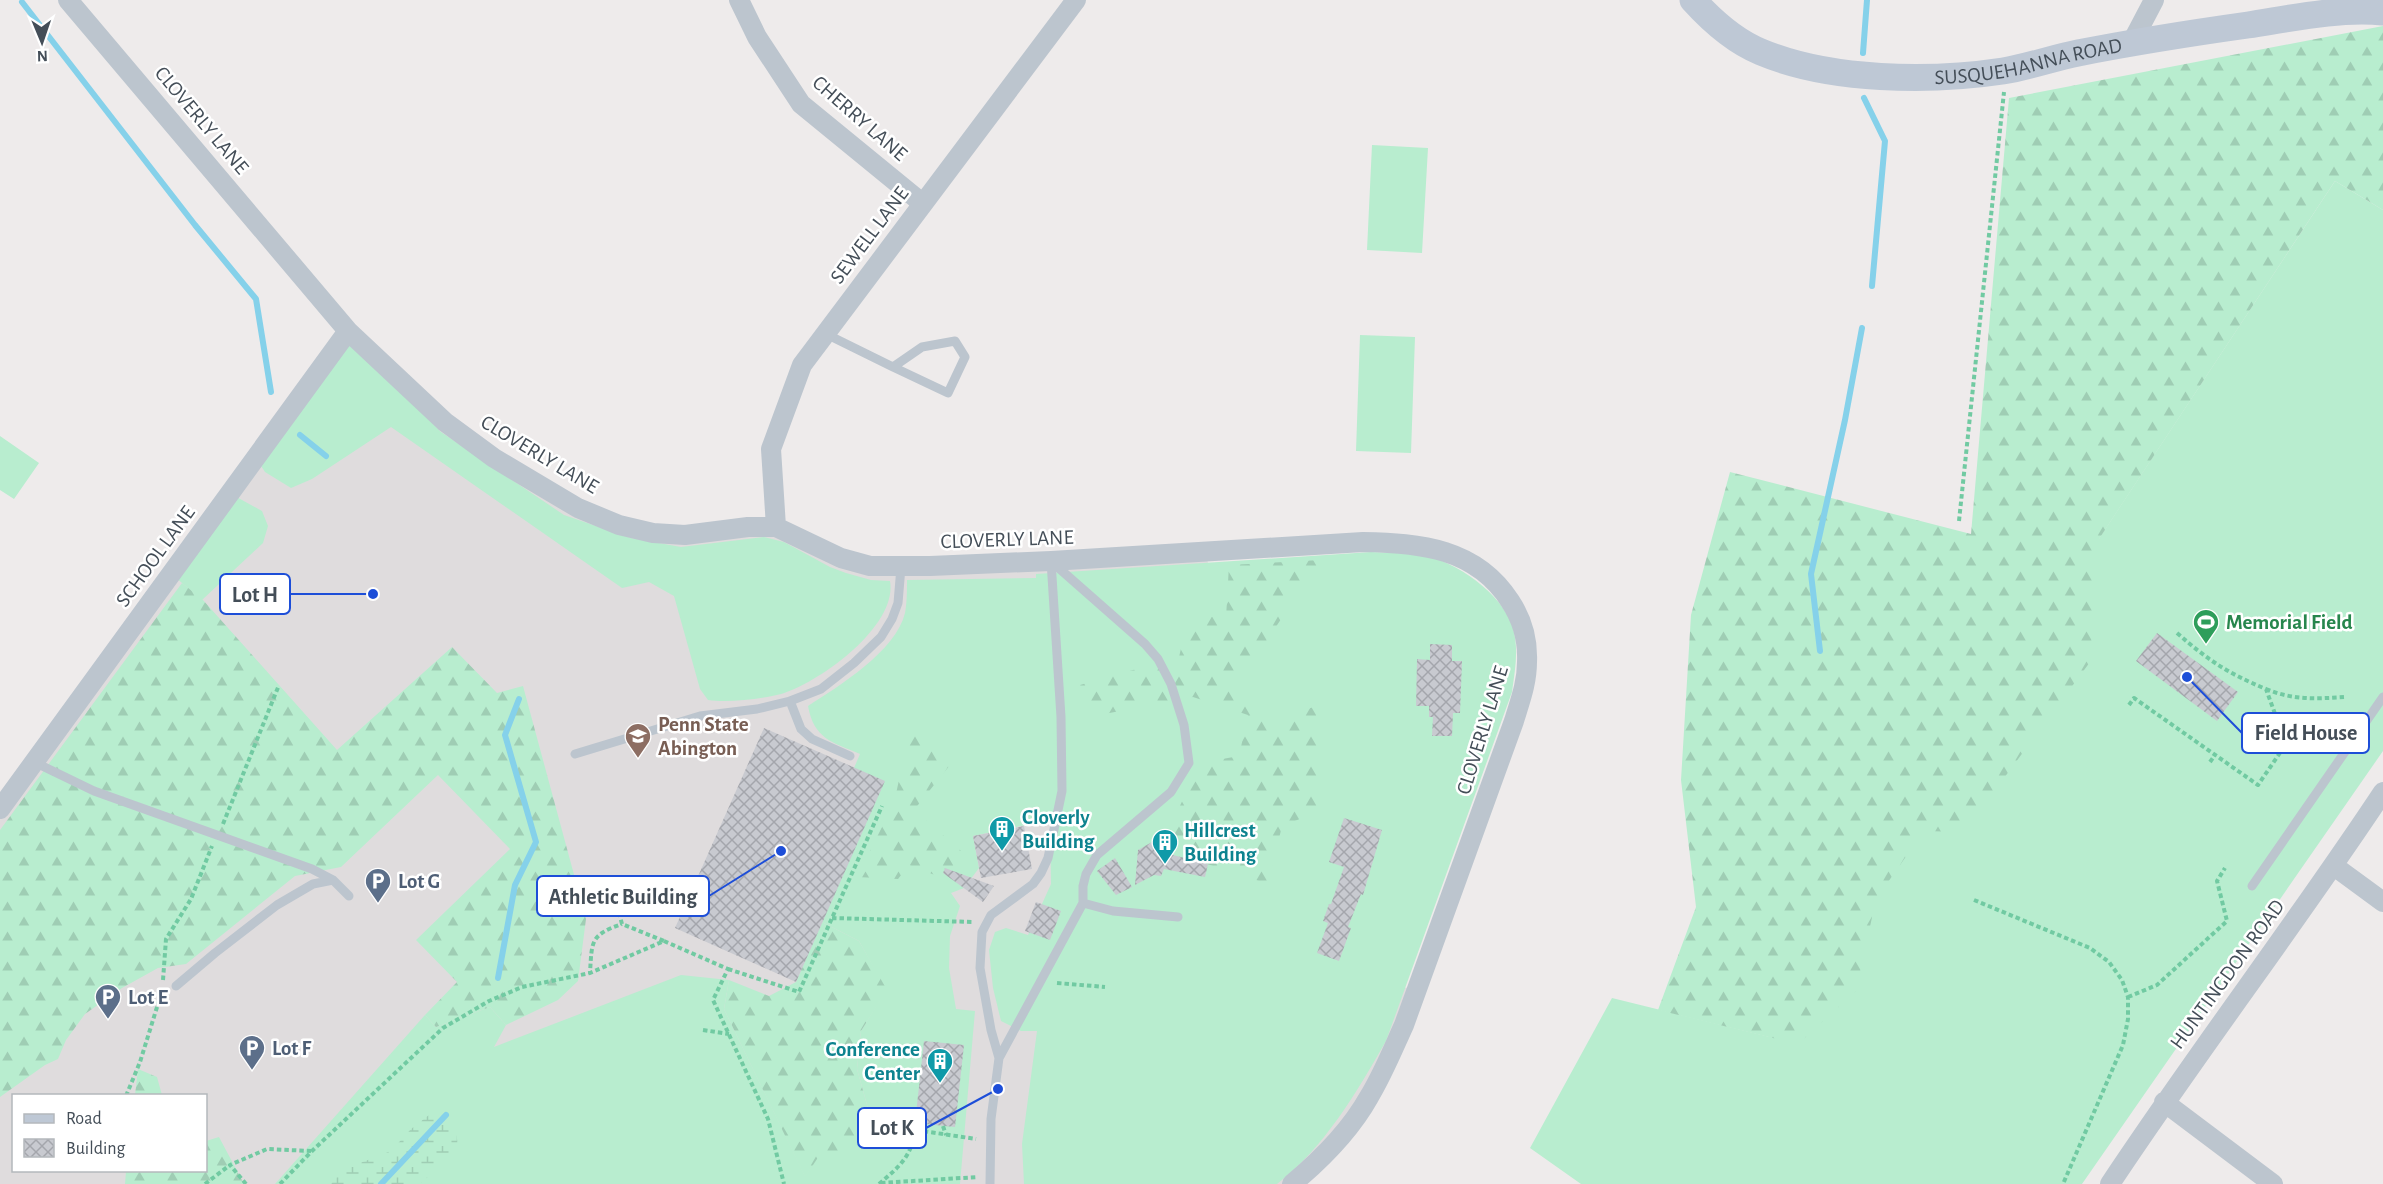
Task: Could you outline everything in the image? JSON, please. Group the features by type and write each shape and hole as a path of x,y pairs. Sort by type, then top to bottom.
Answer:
{"main road":[{"name":"SUSQUEHANNA ROAD","path":"1693,0 1714,23 1761,52 1826,71 1916,78 1962,76 2006,70 2074,53 2132,42 2316,14 2361,10 2383,12"}],"street":[{"name":"CLOVERLY LANE","path":"68,0 348,331 445,422 494,458 578,508 619,525 653,533 685,535 748,527 776,527 841,558 870,566 901,567 1051,561 1363,542 1428,547 1459,556 1487,573 1519,614 1525,634 1528,660 1525,686 1404,1025 1364,1106 1319,1162 1292,1184"},
{"name":"CHERRY LANE","path":"739,0 757,37 801,104 922,203"},
{"name":"SEWELL LANE","path":"776,527 771,449 802,365 1076,0"},
{"path":"2132,42 2154,0"},
{"name":"SCHOOL LANE","path":"0,809 348,331"},
{"name":"HUNTINGDON ROAD","path":"2110,1184 2164,1102 2334,866 2383,792"},
{"path":"2334,866 2383,902"},
{"path":"2164,1102 2273,1184"}],"lane":[{"path":"826,334 892,367 948,393 965,357 956,341 922,347 892,367"},
{"path":"990,1184 989,1140 999,1058 1083,903 1086,874 1096,855 1171,792 1189,763 1188,746 1171,684 1158,659 1136,636 1051,561"},
{"path":"999,1058 991,1030 980,968 982,932 991,915 1033,884 1041,873 1048,858 1062,791 1061,717 1051,561"},
{"path":"575,754 700,716 757,709 790,702 821,689 854,663 881,637 898,603 901,567"},
{"path":"2252,886 2383,697"},
{"path":"790,702 801,729 812,739 850,756"},
{"path":"2374,710 2383,716"},
{"path":"34,762 94,791 312,869 333,880 350,896"},
{"path":"176,986 277,905 313,884 333,880"},
{"path":"1083,903 1113,911 1178,917"}],"path":[{"path":"1959,521 2006,70"},
{"path":"2177,633 2231,675 2265,689 2281,695 2309,700 2344,697"},
{"path":"126,1094 161,994 166,939 191,899 215,835 223,825 279,685"},
{"path":"2265,689 2286,744"},
{"path":"2129,705 2134,698 2258,784 2286,744 2331,716"},
{"path":"2210,762 2215,755"},
{"path":"590,973 591,946 602,931 622,924 728,969 799,992 882,806"},
{"path":"2128,997 2157,985 2227,921 2217,881 2225,868"},
{"path":"615,898 622,924"},
{"path":"1974,900 2090,948 2109,962 2122,980 2128,997 2128,1019 2123,1045 2063,1184"},
{"path":"832,918 986,922"},
{"path":"280,1184 443,1028 489,1000 522,987 590,973 664,941"},
{"path":"728,969 713,1000 768,1119 784,1184"},
{"path":"1041,981 1105,987"},
{"path":"703,1030 729,1034"},
{"path":"943,1126 946,1135"},
{"path":"880,1184 904,1162 910,1153 916,1130 989,1140"},
{"path":"205,1184 230,1165 267,1149 312,1151"},
{"path":"230,1165 246,1184"},
{"path":"880,1184 960,1177"}],"shaded area":[{"name":"Penn State Abington","path":"348,331 445,422 619,525 748,527 841,558 1206,553 1241,738 1217,962 1416,989 1369,1098 1292,1184 0,1184 0,809"}],"green space":[{"path":"2383,26 2383,210 2335,181 2099,539 2090,662 1964,832 1924,831 1876,899 1856,991 1798,1044 1658,1010 1696,907 1681,780 1691,615 1730,472 1971,534 2009,98"},
{"path":"1372,145 1428,148 1422,253 1367,250"},
{"name":"Memorial Field","path":"2335,181 2383,210 2383,751 2082,1184 1581,1184 1530,1148 1612,998 1770,1037"},
{"path":"1360,335 1415,337 1411,453 1356,451"},
{"path":"350,339 441,432 564,515 631,538 681,547 764,537 784,542 846,573 871,580 890,581 889,598 882,616 853,650 815,678 797,688 755,699 708,700 700,689 674,596 649,582 622,588 391,427 312,479 291,488 265,472 258,461"},
{"path":"0,436 39,463 14,499 0,490"},
{"path":"233,495 262,511 268,526 263,543 202,600 175,577"},
{"path":"1371,552 1410,553 1435,558 1463,572 1489,592 1508,615 1515,636 1516,652 1512,692 1386,1041 1338,1118 1310,1154 1277,1184 1024,1184 1022,1144 1037,1031 1021,1031 1001,1021 993,988 989,950 995,932 1006,928 1028,935 1051,884 1050,820 973,836 979,868 964,888 951,893 960,906 950,936 949,968 956,1009 975,1011 960,1184 275,1184 425,1015 436,1027 490,1007 506,1025 494,1047 681,975 729,980 724,1009 805,1176 821,1152 871,1119 857,1069 861,1031 886,990 859,941 822,922 854,768 860,754 833,742 820,733 808,706 865,666 890,641 900,627 905,613 907,580 1036,578 1036,574"},
{"path":"1321,560 1236,686 1266,724 1316,706 1320,811 1282,826 1268,884 1169,854 1171,825 1200,763 1239,756 1248,715 1193,697 1099,715 1080,685 1179,657 1189,615 1226,618 1229,565"},
{"path":"182,583 203,600 337,750 452,647 497,693 523,686 586,919 578,981 558,1000 506,1025 490,1007 436,1027 425,1015 457,982 416,940 510,849 438,775 341,867 295,876 186,964 158,968 122,988 85,1014 66,1040 58,1059 45,1065 0,1097 0,830"},
{"path":"905,728 958,755 914,810 967,856 958,884 909,865 898,879 857,877 894,803 899,780 907,775"},
{"path":"822,922 859,941 887,990 861,1031 857,1069 871,1119 856,1155 821,1153 805,1177 724,1009 729,980 769,996 796,982"},
{"path":"138,1069 157,1077 162,1094 135,1094"},
{"path":"438,1113 446,1115 454,1127 457,1136 457,1150 420,1184 331,1184 342,1170 391,1151 411,1129 429,1115"},
{"path":"219,1137 244,1184 125,1184 126,1172 207,1172 207,1141"}],"building":[{"path":"2157,633 2238,692 2217,721 2136,661"},
{"path":"1430,644 1452,645 1452,661 1462,661 1460,713 1453,713 1452,736 1432,736 1433,717 1429,717 1429,706 1416,706 1417,659 1430,660"},
{"path":"764,728 885,781 796,982 675,928"},
{"path":"1344,818 1382,830 1363,895 1361,894 1348,927 1351,928 1339,961 1317,953 1328,923 1323,921 1344,867 1329,862"},
{"name":"Cloverly Building","path":"1024,826 1032,869 981,878 973,836"},
{"name":"Hillcrest Building","path":"1154,836 1172,841 1169,854 1208,864 1205,877 1164,869 1161,876 1154,875 1135,885 1138,850 1152,842"},
{"path":"1115,858 1132,887 1116,895 1097,871"},
{"path":"945,868 994,886 983,902 943,873"},
{"path":"1036,902 1061,911 1050,940 1025,931"},
{"name":"Conference Center","path":"924,1041 964,1045 955,1127 915,1123"}],"waterway":[{"path":"1863,53 1867,0"},
{"path":"22,2 195,225 256,299 271,392"},
{"path":"1864,98 1885,141 1872,286"},
{"path":"1820,651 1811,574 1845,420 1862,328"},
{"path":"300,435 326,456"},
{"path":"498,978 515,885 536,842 505,735 519,699"},
{"path":"381,1184 446,1115"}],"place":[{"name":"Lot H","path":"373,594"},
{"name":"Memorial Field","path":"2206,645"},
{"name":"Field House","path":"2187,677"},
{"name":"Penn State Abington","path":"638,759"},
{"name":"Athletic Building","path":"781,851"},
{"name":"Cloverly Building","path":"1002,852"},
{"name":"Hillcrest Building","path":"1165,865"},
{"name":"Lot G","path":"378,904"},
{"name":"Lot E","path":"108,1020"},
{"name":"Lot F","path":"252,1071"},
{"name":"Conference Center","path":"940,1084"},
{"name":"Lot K","path":"998,1089"}]}
